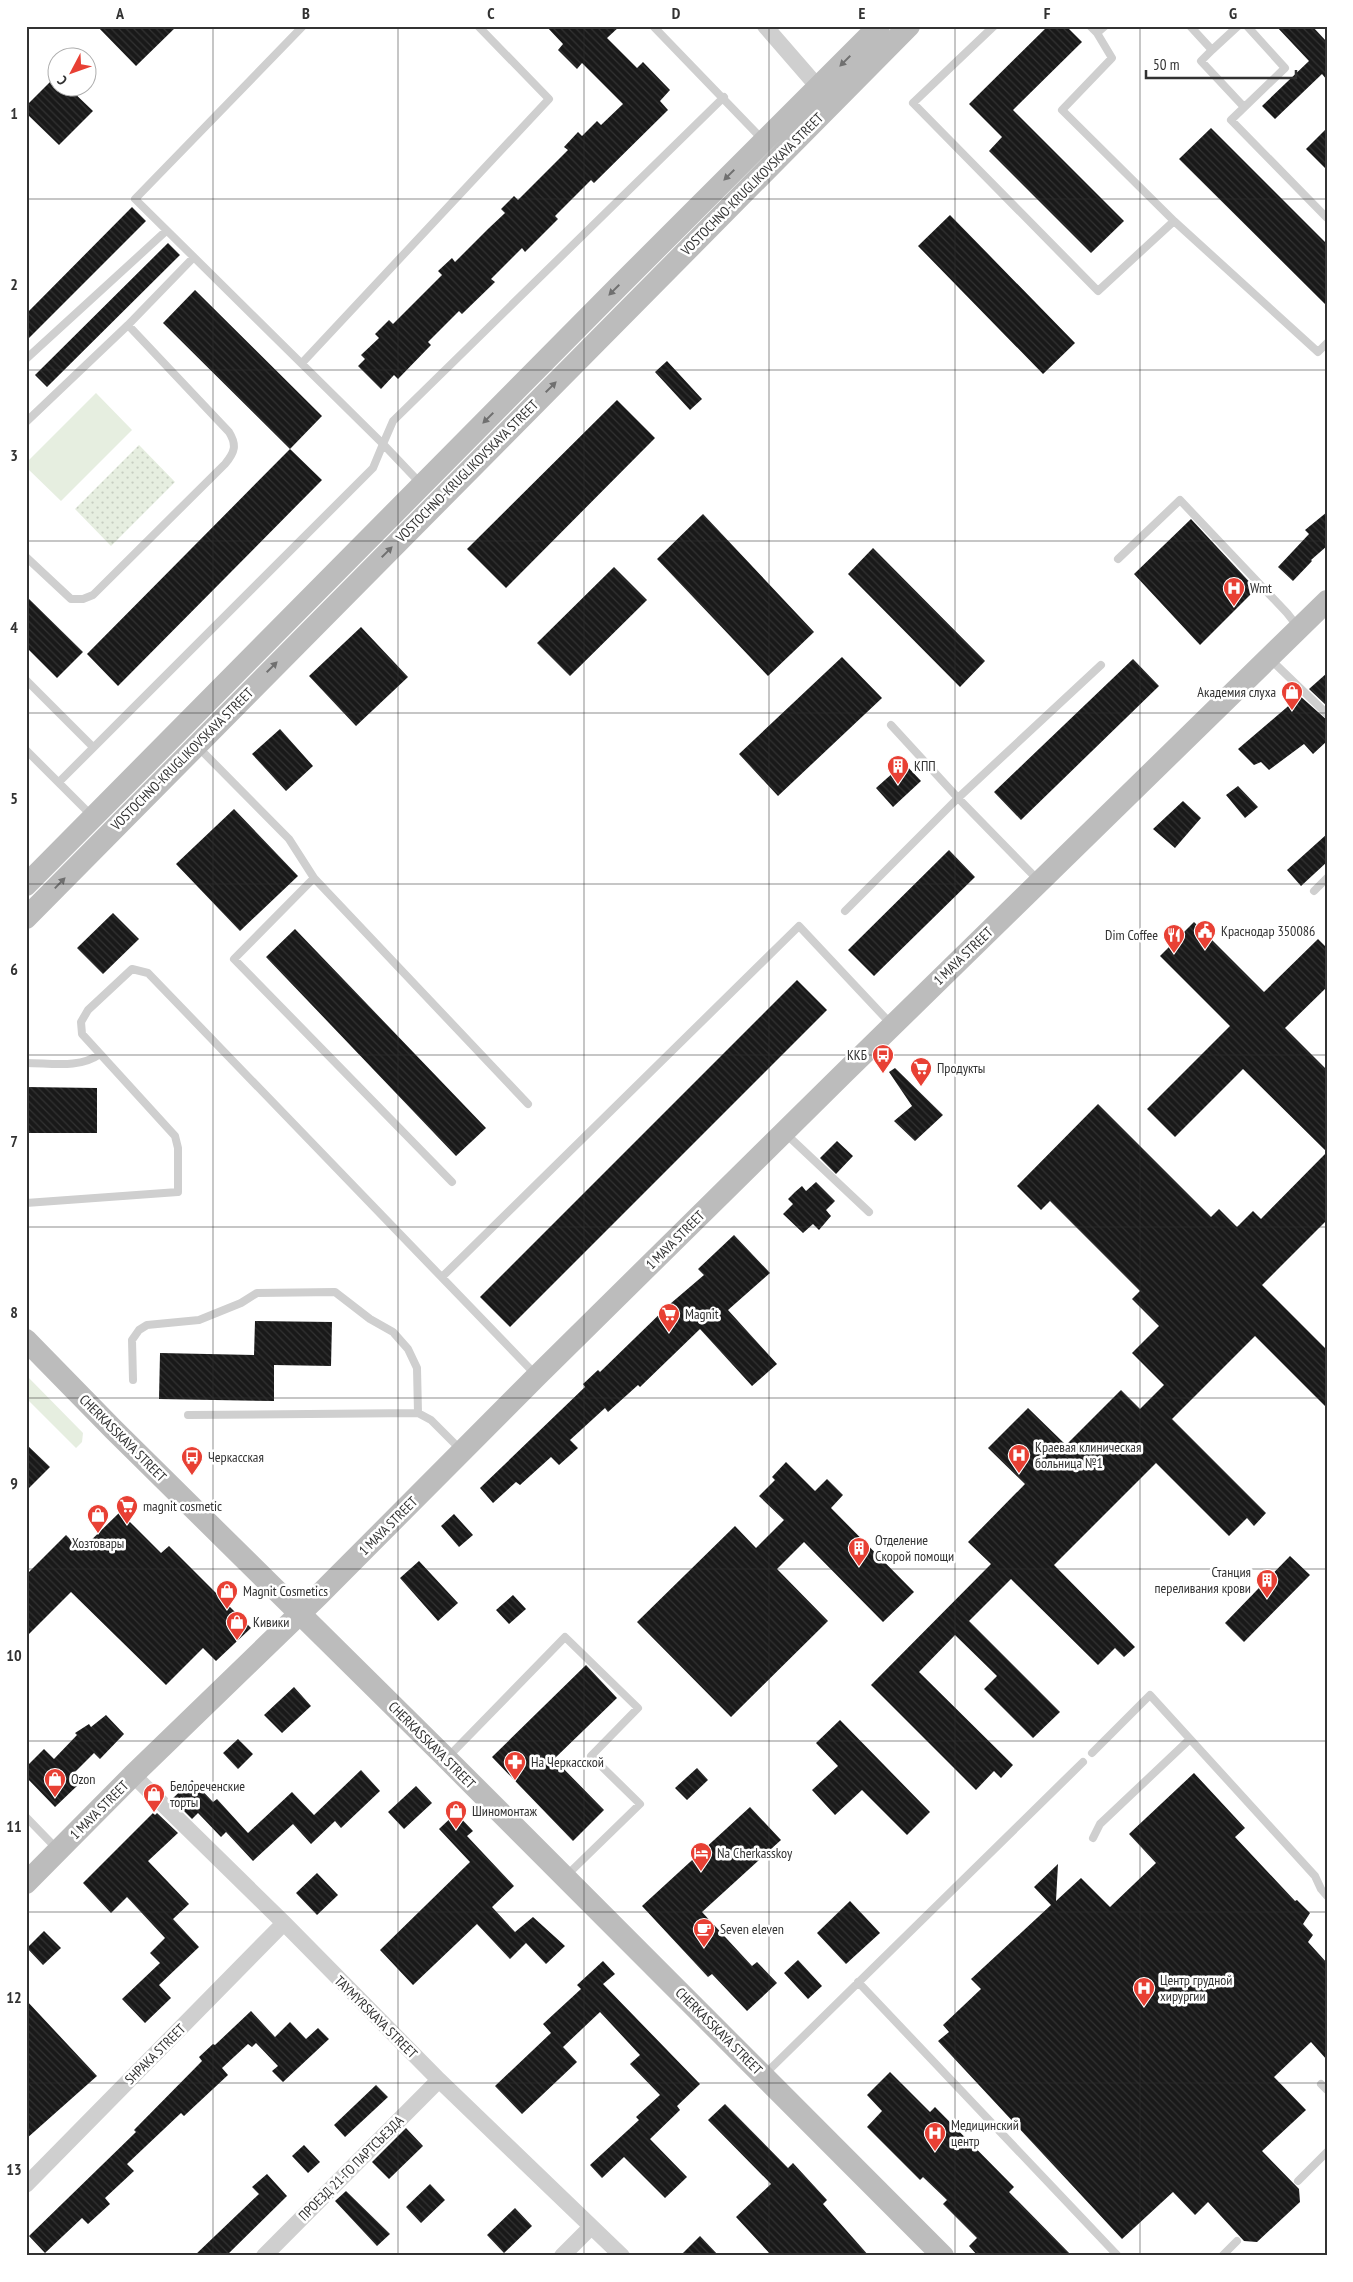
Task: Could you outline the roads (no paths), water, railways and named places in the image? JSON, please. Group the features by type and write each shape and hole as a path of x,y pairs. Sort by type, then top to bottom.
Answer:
{"street":[{"path":"765,26 825,95"},
{"name":"VOSTOCHNO-KRUGLIKOVSKAYA STREET","path":"26,885 93,817 430,493 825,95 879,26"},
{"name":"VOSTOCHNO-KRUGLIKOVSKAYA STREET","path":"26,918 196,744 764,140 825,95 909,26"},
{"name":"1 MAYA STREET","path":"26,1883 133,1775 299,1615 784,1132 1267,657 1327,601"},
{"name":"CHERKASSKAYA STREET","path":"26,1340 299,1615 446,1758 943,2256"},
{"name":"TAYMYRSKAYA STREET","path":"133,1775 284,1923 439,2080 622,2256"},
{"name":"SHPAKA STREET","path":"26,2185 284,1923"},
{"name":"ПРОЕЗД 21-ГО ПАРТСЪЕЗДА","path":"264,2256 439,2080"},
{"path":"562,2256 591,2226"}],"lane":[{"path":"303,26 135,199 302,363 430,493"},
{"path":"302,363 548,99 478,26"},
{"path":"653,26 764,140"},
{"path":"994,26 912,104 1098,291 1174,221"},
{"path":"1090,26 1098,34 1112,58 1062,110 1174,221 1318,352 1327,343"},
{"path":"1098,34 1105,26"},
{"path":"1190,26 1212,50"},
{"path":"1238,26 1201,61 1244,107"},
{"path":"1247,26 1285,68 1231,120 1327,218"},
{"path":"59,782 373,468 393,421 724,97"},
{"path":"26,359 166,231"},
{"path":"26,422 128,325 193,258"},
{"path":"26,557 71,599 83,599 93,595 234,453 235,441 229,432 128,325"},
{"path":"1118,559 1180,500 1287,613 1299,629"},
{"path":"1267,657 1327,714"},
{"path":"845,911 958,798 1101,665"},
{"path":"26,680 93,748"},
{"path":"891,725 958,798 1040,881"},
{"path":"196,744 289,839 314,878 528,1104"},
{"path":"26,750 93,817"},
{"path":"314,878 234,959 452,1182"},
{"path":"1314,890 1327,878"},
{"path":"442,1277 799,926 892,1026"},
{"path":"26,1203 178,1192 178,1148 174,1136 82,1034 81,1022 88,1010 132,969 148,973 537,1376"},
{"path":"26,1062 79,1064 91,1061 100,1054"},
{"path":"784,1132 869,1212"},
{"path":"133,1380 132,1340 139,1330 147,1325 199,1320 241,1303 257,1293 335,1292 370,1319 393,1332 408,1349 416,1368 418,1413"},
{"path":"188,1415 418,1413 431,1420 463,1451"},
{"path":"446,1758 565,1637 638,1708 591,1756 640,1804 565,1878"},
{"path":"1092,1753 1150,1695 1316,1876 1321,1890 1327,1896"},
{"path":"1093,1838 1100,1824 1190,1739"},
{"path":"764,2076 1083,1762"},
{"path":"26,1817 59,1850"},
{"path":"858,1982 1118,2256"},
{"path":"1298,2181 1327,2152"},
{"path":"1222,2256 1237,2241"}],"place":[{"name":"Wmt","path":"1234,607"},
{"name":"Академия слуха","path":"1292,711"},
{"name":"КПП","path":"898,785"},
{"name":"Краснодар 350086","path":"1205,950"},
{"name":"Dim Coffee","path":"1174,954"},
{"name":"ККБ","path":"883,1074"},
{"name":"Продукты","path":"921,1087"},
{"name":"Magnit","path":"669,1333"},
{"name":"Краевая клиническая больница №1","path":"1019,1474"},
{"name":"Черкасская","path":"192,1476"},
{"name":"magnit cosmetic","path":"127,1525"},
{"name":"Хозтовары","path":"98,1534"},
{"name":"Отделение Скорой помощи","path":"859,1567"},
{"name":"Станция переливания крови","path":"1267,1599"},
{"name":"Magnit Cosmetics","path":"227,1610"},
{"name":"Кивики","path":"237,1641"},
{"name":"На Черкасской","path":"515,1781"},
{"name":"Ozon","path":"55,1798"},
{"name":"Белореченские торты","path":"154,1813"},
{"name":"Шиномонтаж","path":"456,1830"},
{"name":"Na Cherkasskoy","path":"701,1872"},
{"name":"Seven eleven","path":"704,1948"},
{"name":"Центр грудной хирургии","path":"1144,2007"},
{"name":"Медицинский центр","path":"935,2152"}]}
